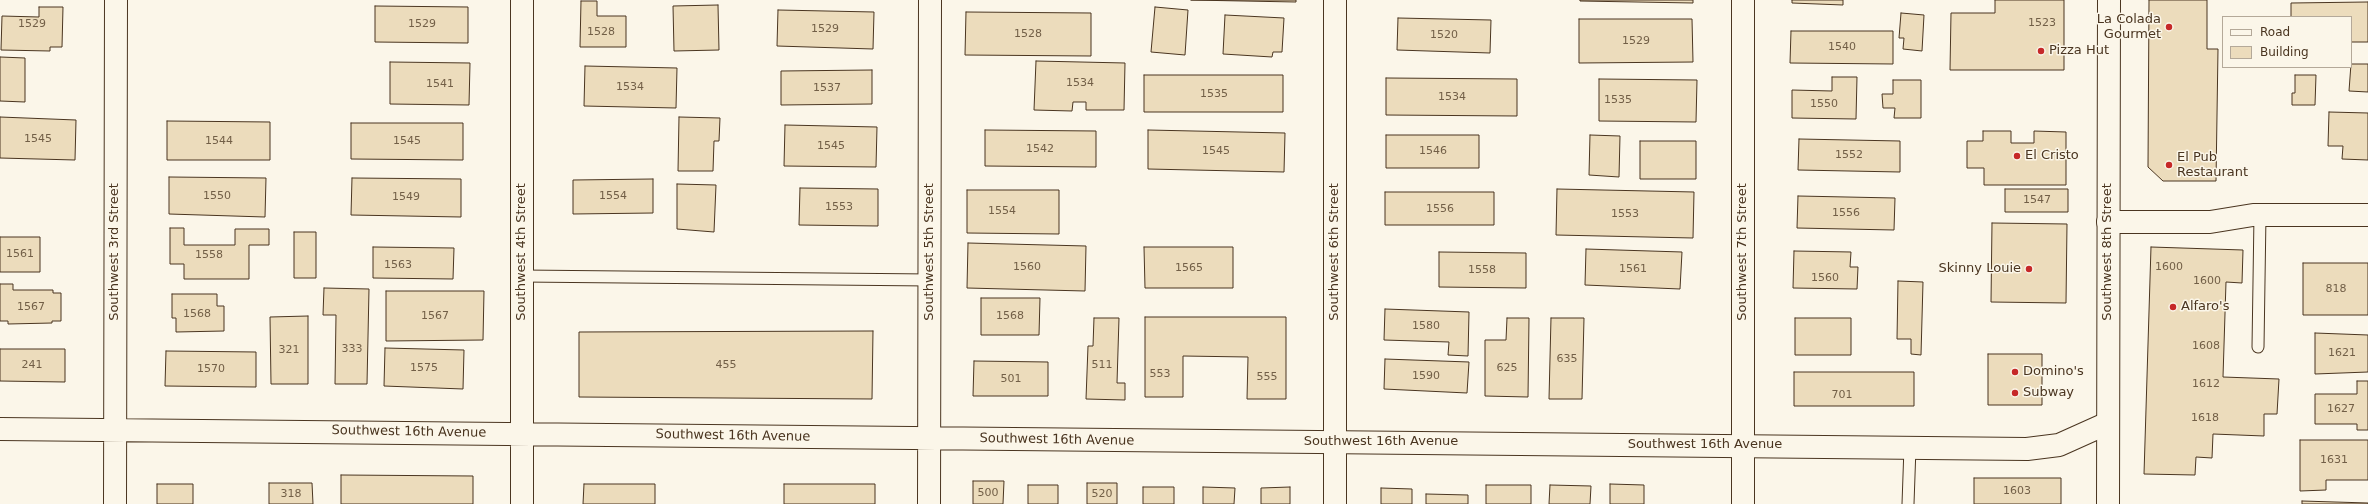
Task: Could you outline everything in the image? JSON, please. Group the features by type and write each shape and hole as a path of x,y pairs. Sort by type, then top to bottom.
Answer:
{"street":[{"name":"Southwest 3rd Street","path":"115,504 116,0"},
{"name":"Southwest 4th Street","path":"522,0 522,504"},
{"name":"Southwest 5th Street","path":"929,504 930,0"},
{"name":"Southwest 6th Street","path":"1335,0 1335,504"},
{"name":"Southwest 7th Street","path":"1743,0 1743,504"},
{"name":"Southwest 8th Street","path":"2108,504 2109,0"},
{"path":"2108,222 2210,222 2260,215 2368,215"},
{"name":"Southwest 16th Avenue","path":"0,428 2045,448 2070,442 2108,424"}],"lane":[{"path":"2258,347 2260,215"},
{"path":"522,276 930,280"},
{"path":"1908,504 1910,447"}],"building":[{"path":"1191,0 1296,0 1296,2"},
{"path":"1693,0 1693,3 1580,1"},
{"path":"1792,0 1843,0 1843,5 1792,3"},
{"path":"1995,0 2064,0 2064,70 1950,70 1951,13 1995,13"},
{"path":"2149,0 2207,0 2207,49 2218,49 2216,181 2163,181 2148,167"},
{"path":"581,1 597,1 597,16 626,16 626,47 580,47"},
{"path":"2368,2 2368,42 2352,42 2352,16 2291,16 2291,3"},
{"path":"718,5 719,50 674,51 673,6"},
{"path":"375,6 468,7 468,43 375,42"},
{"path":"39,7 63,7 62,47 50,47 50,51 1,50 2,16 39,17"},
{"path":"1155,7 1188,10 1185,55 1151,52"},
{"path":"778,10 874,12 873,49 777,46"},
{"path":"966,12 1091,13 1091,56 965,55"},
{"path":"1901,13 1924,15 1922,51 1903,49 1904,38 1899,38"},
{"path":"1225,15 1284,18 1282,52 1273,52 1272,57 1223,54"},
{"path":"1398,18 1491,20 1490,53 1397,50"},
{"path":"1579,19 1692,19 1693,62 1579,63"},
{"path":"1791,31 1893,31 1893,64 1790,63"},
{"path":"0,57 25,58 25,102 0,101"},
{"path":"1036,61 1125,63 1124,110 1086,110 1086,102 1073,102 1072,111 1034,110"},
{"path":"390,62 470,63 469,105 390,104"},
{"path":"2352,64 2368,64 2368,92 2349,91"},
{"path":"585,66 677,68 676,108 584,106"},
{"path":"872,70 872,104 781,105 781,71"},
{"path":"1144,75 1283,75 1283,112 1144,112"},
{"path":"2295,75 2316,75 2315,105 2292,105 2292,93 2295,93"},
{"path":"1832,77 1857,77 1856,119 1792,118 1792,90 1832,91"},
{"path":"1386,78 1517,79 1517,116 1386,115"},
{"path":"1599,79 1697,80 1696,122 1599,121"},
{"path":"1893,80 1921,80 1921,118 1894,118 1895,108 1883,108 1882,94 1893,94"},
{"path":"2329,112 2368,113 2368,160 2342,159 2343,146 2328,146"},
{"path":"0,117 76,120 75,160 0,158"},
{"path":"679,117 720,118 719,141 714,141 713,171 678,171"},
{"path":"167,121 270,122 270,160 167,160"},
{"path":"351,123 463,123 463,160 351,159"},
{"path":"785,125 877,127 876,167 784,166"},
{"path":"985,130 1096,131 1096,167 985,166"},
{"path":"1148,130 1285,133 1284,172 1148,169"},
{"name":"El Cristo","path":"1983,131 2011,131 2011,143 2034,143 2034,131 2066,132 2066,185 1984,185 1984,168 1967,168 1967,141 1983,141"},
{"path":"1386,135 1479,135 1479,168 1386,168"},
{"path":"1590,135 1620,136 1619,177 1589,175"},
{"path":"1799,139 1900,141 1900,172 1798,170"},
{"path":"1640,141 1696,141 1696,179 1640,179"},
{"path":"169,177 266,178 265,217 169,214"},
{"path":"352,178 461,179 461,217 351,215"},
{"path":"653,179 653,213 573,214 573,180"},
{"path":"677,184 716,185 714,232 677,229"},
{"path":"800,188 878,189 878,226 799,225"},
{"path":"1557,189 1694,192 1693,238 1556,235"},
{"path":"2005,189 2068,189 2068,212 2005,212"},
{"path":"967,190 1059,190 1059,234 967,233"},
{"path":"1385,192 1494,192 1494,225 1385,225"},
{"path":"1798,196 1895,198 1894,230 1797,228"},
{"path":"1992,223 2067,224 2066,303 1991,302"},
{"path":"170,228 184,228 184,245 235,245 235,229 269,229 269,245 249,245 249,279 184,279 184,264 170,264"},
{"path":"294,232 316,232 316,278 294,278"},
{"path":"0,237 40,237 40,272 0,272"},
{"path":"968,243 1086,246 1085,291 967,288"},
{"path":"373,247 454,248 453,279 373,278"},
{"path":"1144,247 1233,247 1233,288 1145,288"},
{"path":"2151,247 2243,250 2242,283 2226,282 2223,377 2279,379 2277,414 2264,414 2264,436 2213,434 2212,458 2196,457 2195,475 2144,474"},
{"path":"1586,249 1682,252 1680,289 1585,285"},
{"path":"1794,251 1851,252 1850,267 1858,267 1857,289 1793,288"},
{"path":"1439,252 1526,253 1526,288 1439,287"},
{"path":"2303,263 2368,263 2368,315 2303,315"},
{"path":"1898,281 1923,282 1921,355 1911,354 1911,339 1897,339"},
{"path":"0,284 13,284 13,290 53,290 53,293 61,293 61,321 52,321 52,323 8,324 8,321 0,321"},
{"path":"324,288 369,289 367,384 335,384 336,315 323,315"},
{"path":"386,291 484,291 483,340 386,341"},
{"path":"172,294 217,294 217,306 224,306 224,331 176,332 176,318 172,318"},
{"path":"981,298 1040,298 1039,335 981,335"},
{"path":"1385,309 1469,312 1468,356 1448,355 1449,342 1384,340"},
{"path":"308,316 308,384 271,384 270,317"},
{"path":"1145,317 1286,317 1286,399 1247,399 1248,357 1183,356 1183,397 1145,397"},
{"path":"1094,318 1119,318 1117,383 1125,383 1125,400 1086,399 1088,346 1093,346"},
{"path":"1507,318 1529,318 1528,397 1485,396 1485,340 1506,340"},
{"path":"1551,318 1584,318 1582,399 1549,399"},
{"path":"1795,318 1851,318 1851,355 1795,355"},
{"path":"873,331 872,399 579,397 579,332"},
{"path":"2315,333 2368,335 2368,372 2315,374"},
{"path":"385,348 464,350 463,389 384,386"},
{"path":"0,349 65,349 65,382 0,381"},
{"path":"166,351 256,352 256,387 165,386"},
{"path":"1988,354 2042,354 2042,405 1988,405"},
{"path":"1385,359 1469,362 1467,393 1384,389"},
{"path":"974,361 1048,362 1048,396 973,396"},
{"path":"1794,372 1914,372 1914,406 1794,406"},
{"path":"2357,381 2368,381 2368,430 2357,430 2357,424 2315,424 2315,394 2357,394"},
{"path":"2300,440 2368,440 2368,480 2326,480 2326,490 2300,491"},
{"path":"341,475 473,476 473,504 341,504"},
{"path":"1974,478 2061,478 2061,504 1974,504"},
{"path":"973,481 1004,481 1003,504 973,504"},
{"path":"269,483 312,483 313,504 269,504"},
{"path":"1087,483 1117,483 1117,504 1087,504"},
{"path":"157,484 193,484 193,504 157,504"},
{"path":"584,484 655,484 655,504 583,504"},
{"path":"784,484 875,484 875,504 784,504"},
{"path":"1610,484 1644,485 1644,504 1610,504"},
{"path":"1028,485 1058,485 1058,504 1028,504"},
{"path":"1486,485 1531,485 1531,504 1486,504"},
{"path":"1550,485 1591,486 1590,504 1549,504"},
{"path":"1143,487 1174,487 1174,504 1143,504"},
{"path":"1203,487 1235,488 1234,504 1203,504"},
{"path":"1290,487 1290,504 1261,504 1261,488"},
{"path":"1381,488 1412,489 1412,504 1381,504"},
{"path":"1426,494 1468,495 1468,504 1426,504"},
{"path":"2302,501 2368,503 2368,504 2302,504"}],"place":[{"name":"La Colada Gourmet","path":"2169,27"},
{"name":"Pizza Hut","path":"2041,51"},
{"name":"El Cristo","path":"2017,156"},
{"name":"El Pub Restaurant","path":"2169,165"},
{"name":"Skinny Louie","path":"2029,269"},
{"name":"Alfaro's","path":"2173,307"},
{"name":"Domino's","path":"2015,372"},
{"name":"Subway","path":"2015,393"}]}
